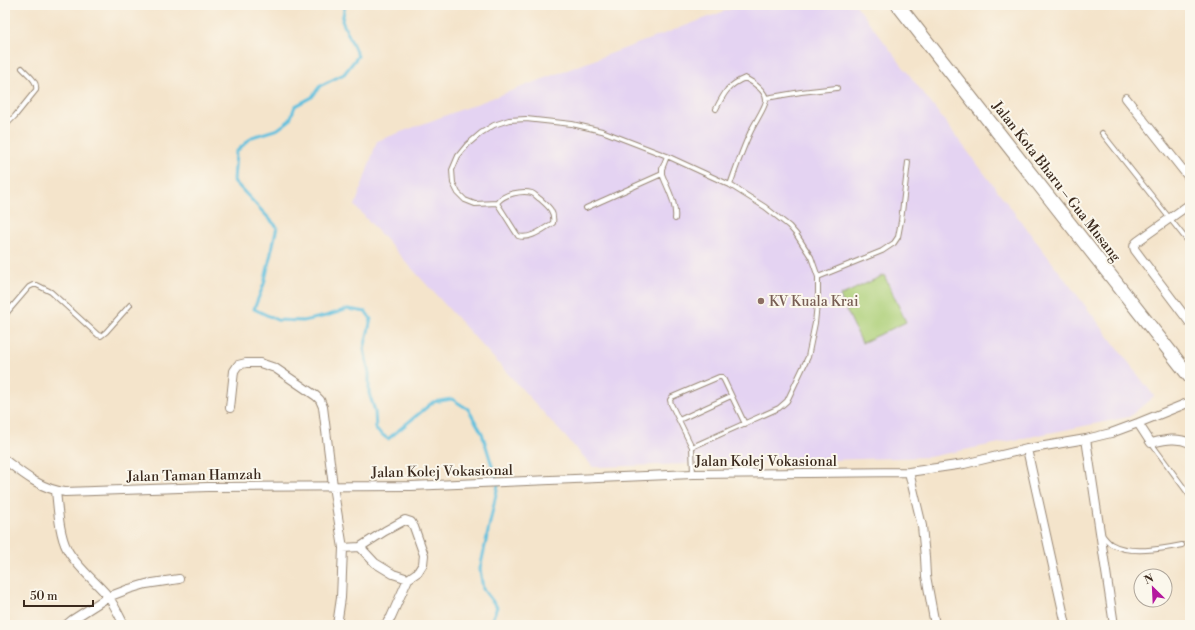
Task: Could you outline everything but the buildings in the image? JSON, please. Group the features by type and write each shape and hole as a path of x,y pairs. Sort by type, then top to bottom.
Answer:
{"highway":[{"name":"Jalan Kota Bharu – Gua Musang","path":"898,5 1190,376"}],"street":[{"path":"1126,98 1190,179"},
{"path":"1190,204 1138,241 1134,246 1135,250 1190,323"},
{"path":"230,408 234,371 238,365 246,363 260,363 275,368 320,400 323,407 343,548 341,598 337,625"},
{"name":"Jalan Kolej Vokasional","path":"333,486 418,486 693,474 909,472 964,464 1027,449 1086,439 1111,433 1190,402"},
{"path":"1138,423 1151,443 1174,439 1183,440 1190,443"},
{"path":"1086,439 1114,625"},
{"path":"1027,449 1066,625"},
{"path":"5,460 37,483 56,491 66,548 108,597 120,615 124,625"},
{"path":"909,472 922,526 926,576 935,625"},
{"name":"Jalan Taman Hamzah","path":"56,491 65,492 208,487 333,486"},
{"path":"343,548 360,547 405,520 414,527 424,555 423,564 418,572 408,580 391,617 384,625"},
{"path":"360,547 375,563 393,574 408,580"},
{"path":"66,625 108,597 134,587 179,579"}],"lane":[{"path":"5,126 15,116 37,87 36,83 22,68"},
{"path":"716,109 725,92 734,84 746,78 752,81 763,92 766,98 765,104 749,134 730,185"},
{"path":"766,98 837,88"},
{"path":"497,203 518,236 523,238 530,236 553,223 554,217 550,208 533,194 521,192 507,196 497,203 475,204 465,200 458,193 453,183 452,170 458,156 467,145 481,133 494,125 509,120 526,119 572,124 602,131 667,156 730,185 765,207 789,226 796,234 811,257 818,277 818,295 815,322 808,357 793,391 787,401 779,408 692,447"},
{"path":"1102,133 1190,244"},
{"path":"667,156 662,169 662,174 676,212 674,219"},
{"path":"818,277 882,251 894,243 898,237 900,226 908,162"},
{"path":"586,208 662,174"},
{"path":"5,315 29,287 37,285 51,292 98,335 101,336 130,305"},
{"path":"693,474 692,447 671,404 670,400 672,397 718,377 722,377 745,424"},
{"path":"680,420 731,396"},
{"path":"1151,443 1190,496"},
{"path":"1101,534 1111,544 1134,550 1160,549 1182,545"}],"shaded area":[{"name":"KV Kuala Krai","path":"741,5 856,5 1154,396 1129,417 929,457 593,467 355,206 377,141"}],"green space":[{"path":"884,275 906,322 862,343 840,296"}],"waterway":[{"path":"345,5 342,21 358,56 344,74 320,86 312,97 295,106 290,120 278,129 252,137 236,152 234,181 277,227 264,284 254,309 277,320 303,321 348,309 366,312 371,319 364,349 369,373 369,393 375,411 376,430 388,439 433,402 452,399 468,409 482,433 498,485 480,569 483,589 497,607 491,622 486,625"}],"place":[{"name":"KV Kuala Krai","path":"761,301"}]}
